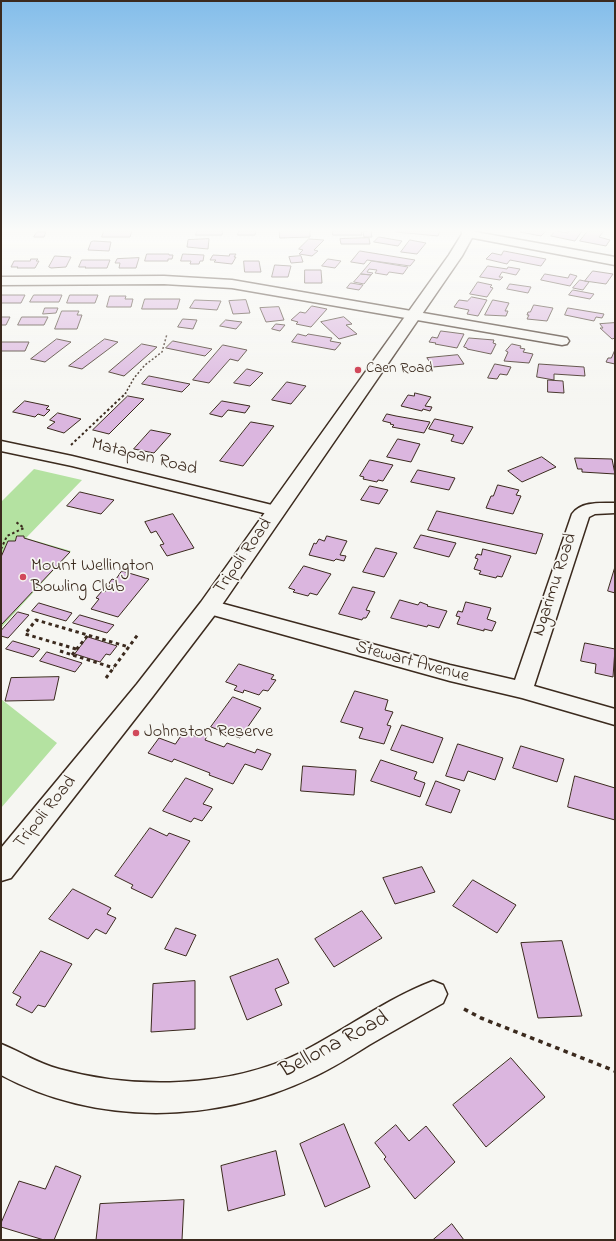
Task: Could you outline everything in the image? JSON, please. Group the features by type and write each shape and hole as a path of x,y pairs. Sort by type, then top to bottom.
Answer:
{"street":[{"path":"266,289 562,341"},
{"name":"Tripoli Road","path":"1,869 145,690 209,607 432,289"},
{"name":"Matapan Road","path":"1,446 72,461 276,511"},
{"name":"Ngarimu Road","path":"522,690 581,514 592,509 615,508"},
{"name":"Stewart Avenue","path":"209,607 450,673 522,690 615,717"},
{"name":"Bellona Road","path":"1,1059 40,1077 90,1092 169,1099 204,1095 240,1088 279,1077 293,1071 320,1059 433,994"}],"path":[{"path":"70,445 126,393 134,378 145,365 162,352 167,334"},
{"path":"1,549 7,536 24,528 16,522"},
{"path":"76,649 25,634 36,620 129,647"},
{"path":"106,678 139,634"},
{"path":"72,655 88,635"},
{"path":"60,651 114,668"},
{"path":"464,1009 481,1018 615,1071"}],"green space":[{"path":"34,469 82,480 26,538 71,551 1,628 1,502"},
{"path":"1,699 57,743 1,808"}],"building":[{"path":"473,289 492,289 487,297 470,294"},
{"path":"507,289 530,289 528,293"},
{"path":"573,290 594,294 590,299 569,295"},
{"path":"1,295 25,295 21,303 1,303"},
{"path":"34,295 62,295 59,302 30,302"},
{"path":"70,295 98,295 95,303 67,303"},
{"path":"110,296 126,296 125,299 133,299 131,307 107,307"},
{"path":"472,297 487,300 478,316 467,314 469,310 454,307 459,300 467,301"},
{"path":"145,299 180,299 177,309 142,309"},
{"path":"195,300 221,301 217,310 190,308"},
{"path":"246,300 250,313 233,314 229,301"},
{"path":"493,300 509,303 505,311 508,311 506,316 485,315"},
{"path":"534,305 553,308 547,321 527,319 529,315 527,315 528,312 530,312"},
{"path":"312,306 327,309 311,327 296,324 298,322 291,320 300,312 305,313"},
{"path":"279,307 284,320 266,322 260,308"},
{"path":"45,308 58,308 56,313 43,314"},
{"path":"568,308 604,314 602,318 596,317 594,321 565,315"},
{"path":"62,311 79,311 77,315 82,315 77,329 55,329"},
{"path":"1,317 10,317 6,325 1,325"},
{"path":"22,317 48,317 44,325 18,325"},
{"path":"344,317 352,324 346,325 357,334 339,339 321,322"},
{"path":"183,319 197,320 193,329 178,327"},
{"path":"226,320 242,322 236,329 220,326"},
{"path":"615,323 615,338 612,339 600,328 603,328 600,324"},
{"path":"276,324 285,325 280,331 272,329"},
{"path":"441,331 464,334 457,348 429,342 432,337 437,338"},
{"path":"298,334 332,338 330,341 341,343 335,350 292,342"},
{"path":"469,338 494,340 493,343 496,344 491,354 467,349 464,347"},
{"path":"57,339 71,342 45,362 31,359"},
{"path":"105,339 118,342 82,369 69,366"},
{"path":"173,341 212,349 205,356 166,348"},
{"path":"1,342 29,342 25,351 1,351"},
{"path":"142,344 157,347 124,376 109,372"},
{"path":"512,344 521,346 520,348 525,349 523,352 533,354 529,363 504,361 508,352 506,351"},
{"path":"223,345 247,350 238,361 230,359 209,383 193,380"},
{"path":"615,350 615,364 606,362 608,358 611,358"},
{"path":"458,355 464,364 433,367 427,358"},
{"path":"495,364 511,367 507,375 500,374 497,379 488,378"},
{"path":"539,364 584,367 585,376 554,374 554,380 537,377"},
{"path":"247,369 263,373 250,386 234,383"},
{"path":"149,376 190,384 182,392 142,384"},
{"path":"548,380 563,381 564,393 548,392"},
{"path":"287,382 306,386 291,404 272,400"},
{"path":"415,393 431,397 425,406 432,407 430,411 423,409 422,411 401,406 408,395 414,396"},
{"path":"128,396 144,399 109,434 93,430"},
{"path":"25,401 49,406 46,409 50,410 44,416 38,414 35,417 13,412"},
{"path":"222,401 250,406 245,413 228,410 222,417 210,414"},
{"path":"58,413 81,419 64,433 47,428 55,422 50,420"},
{"path":"387,414 430,422 424,433 392,427 394,425 383,421"},
{"path":"435,419 473,427 463,444 451,441 454,435 429,429"},
{"path":"251,422 274,426 243,466 220,461"},
{"path":"151,430 171,434 154,453 134,449"},
{"path":"398,439 420,444 411,462 387,457"},
{"path":"542,457 556,467 522,482 508,471"},
{"path":"575,458 612,459 615,474 582,472 582,469 578,469"},
{"path":"370,460 393,465 383,481 378,480 377,482 363,479 364,477 360,476"},
{"path":"418,470 455,478 449,490 411,482"},
{"path":"498,485 519,490 516,495 521,496 513,514 486,508"},
{"path":"370,486 388,490 379,504 361,500"},
{"path":"80,492 114,500 101,514 67,506"},
{"path":"437,511 543,534 536,554 428,530"},
{"path":"173,514 194,548 167,556 160,545 164,544 156,531 151,533 145,522"},
{"path":"421,535 456,543 449,557 414,548"},
{"name":"Mount Wellington Bowling Club","path":"17,536 24,536 24,538 70,552 1,625 1,557 8,541 15,541"},
{"path":"327,536 347,541 340,555 346,556 344,561 336,559 334,561 309,555 314,543 316,544 319,539 324,541"},
{"path":"376,548 397,553 384,577 363,572"},
{"path":"483,549 511,556 502,577 497,576 496,578 479,574 481,571 474,569 478,559 475,558 477,554 481,555"},
{"path":"304,566 331,574 317,595 310,593 308,596 293,592 295,590 289,588"},
{"path":"615,567 615,593 608,591"},
{"path":"122,571 149,579 118,617 91,609 99,599 96,598 102,591 105,592 111,584 109,583 112,579 115,580"},
{"path":"353,587 375,592 366,610 370,611 366,618 363,618 362,620 339,614"},
{"path":"400,600 418,605 420,602 428,605 427,606 447,611 439,628 428,625 427,627 391,618"},
{"path":"466,602 491,608 487,619 496,622 492,631 484,629 484,631 457,624 460,617 456,616 458,611 462,612"},
{"path":"39,603 72,613 66,621 32,611"},
{"path":"18,612 29,615 8,638 1,636 1,631"},
{"path":"80,615 114,625 107,633 73,623"},
{"path":"88,637 117,646 110,655 106,654 100,662 75,654"},
{"path":"13,641 40,649 33,657 6,649"},
{"path":"585,643 615,649 613,677 595,673 596,664 581,661"},
{"path":"47,652 82,663 75,672 40,661"},
{"path":"239,664 274,675 271,679 276,680 268,691 263,690 259,695 244,690 243,693 234,690 237,686 226,682"},
{"path":"59,677 54,700 5,701 11,678"},
{"path":"355,691 388,700 385,710 393,712 387,725 391,726 384,744 359,738 363,728 341,722"},
{"path":"233,697 261,708 240,738 211,727"},
{"path":"402,725 443,738 433,763 391,750"},
{"path":"184,732 198,737 201,734 207,736 205,740 224,747 227,743 255,753 257,749 271,754 262,770 245,764 233,784 174,759 172,762 148,753 159,738 175,744"},
{"path":"458,744 503,758 495,780 468,771 464,781 446,776"},
{"path":"521,746 564,759 557,782 513,768"},
{"path":"381,760 417,772 414,779 425,783 420,797 371,781"},
{"path":"303,766 356,770 354,795 301,791"},
{"path":"575,776 615,788 615,820 568,807"},
{"path":"186,778 213,789 203,804 212,807 202,821 194,818 191,822 163,811"},
{"path":"436,781 460,790 451,813 426,805"},
{"path":"150,828 167,836 169,833 190,841 152,898 131,888 133,885 115,876"},
{"path":"422,867 435,892 395,904 383,878"},
{"path":"473,880 516,905 497,933 453,906"},
{"path":"73,889 111,908 107,914 116,918 106,934 96,929 88,939 49,919"},
{"path":"362,911 382,938 334,967 315,939"},
{"path":"176,928 196,935 186,956 165,949"},
{"path":"562,941 582,1016 538,1018 521,943"},
{"path":"41,951 72,964 45,1007 38,1005 32,1013 16,1005 21,997 13,993"},
{"path":"278,959 289,983 275,989 282,1005 247,1020 230,977"},
{"path":"195,981 195,1029 151,1032 153,984"},
{"path":"511,1058 545,1097 486,1147 453,1105"},
{"path":"344,1124 370,1187 325,1207 300,1144"},
{"path":"396,1125 409,1141 426,1126 455,1162 415,1199 384,1159 386,1157 375,1143"},
{"path":"276,1151 285,1195 228,1211 221,1166"},
{"path":"56,1166 81,1176 54,1240 44,1240 1,1227 1,1223 19,1181 45,1189"},
{"path":"184,1200 182,1240 96,1240 100,1204"},
{"path":"452,1224 464,1240 433,1240"}],"place":[{"name":"Caen Road","path":"358,370"},
{"name":"Mount Wellington Bowling Club","path":"23,577"},
{"name":"Johnston Reserve","path":"136,733"}]}
